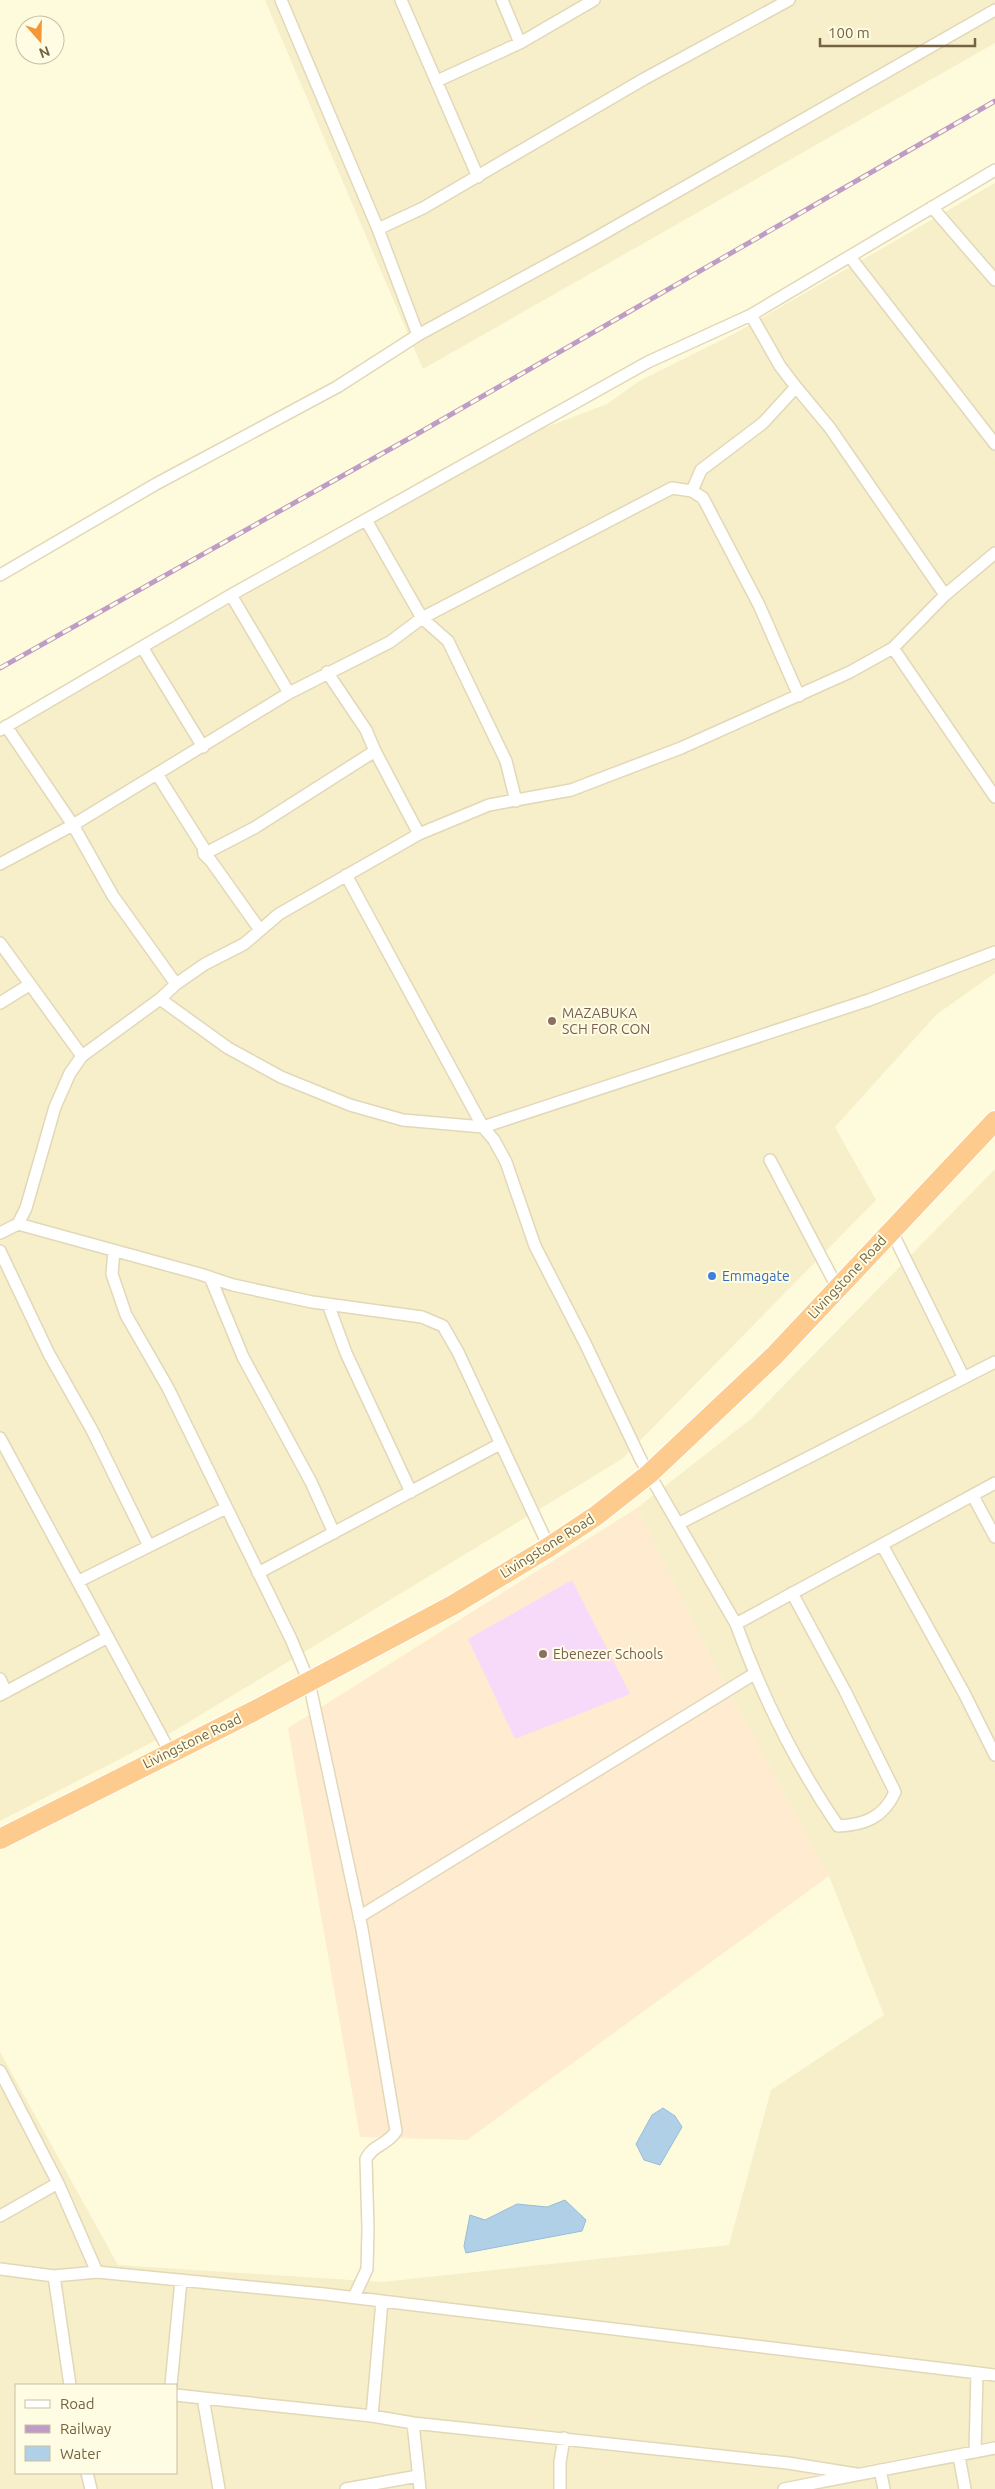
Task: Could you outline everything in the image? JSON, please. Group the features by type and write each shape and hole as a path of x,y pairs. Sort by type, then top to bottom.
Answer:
{"highway":[{"name":"Livingstone Road","path":"0,1839 309,1682 453,1604 549,1547 597,1514 649,1474 774,1356 995,1121"}],"street":[{"path":"281,0 378,229 418,335"},
{"path":"401,0 478,177"},
{"path":"502,0 520,43"},
{"path":"437,81 520,43 594,0"},
{"path":"378,229 424,208 636,84 789,0"},
{"path":"0,575 156,484 337,387 418,335 585,244 995,10"},
{"path":"176,984 113,896 73,825 3,728 231,595 648,362 750,315 995,170"},
{"path":"932,207 995,280"},
{"path":"850,257 995,444"},
{"path":"750,315 780,366 830,428 945,595"},
{"path":"692,491 701,470 763,423 796,387"},
{"path":"0,864 73,825 327,672 390,642 422,618 672,488 692,491 703,498 759,605 799,696"},
{"path":"366,520 422,618 448,641 506,761 516,801"},
{"path":"0,1233 18,1224 33,1188 55,1107 70,1073 82,1056 205,964 244,944 279,914 419,834 489,805 571,790 681,748 799,696 893,648 945,595 995,552"},
{"path":"231,595 289,694"},
{"path":"142,646 203,747"},
{"path":"893,648 995,797"},
{"path":"327,672 366,730 375,751 419,834"},
{"path":"204,854 254,828 375,751"},
{"path":"158,774 202,847 204,854 260,930"},
{"path":"346,875 483,1127 506,1162 535,1246 649,1474 736,1624 754,1674 802,1771 838,1826 853,1825 878,1815 889,1807 895,1792 845,1691 792,1594"},
{"path":"0,943 28,985 82,1056"},
{"path":"160,999 228,1048 272,1072 350,1105 403,1120 483,1127 859,1003 995,952"},
{"path":"0,1004 28,985"},
{"path":"770,1160 837,1287"},
{"path":"18,1224 233,1285 328,1304 422,1317 443,1326 458,1352 549,1547"},
{"path":"891,1230 964,1378"},
{"path":"0,1251 49,1354 92,1430 149,1546"},
{"path":"114,1251 112,1274 126,1315 168,1388 291,1638 309,1682 359,1917 396,2131 391,2140 369,2151 366,2159 367,2269 354,2298"},
{"path":"210,1277 243,1357 311,1482 334,1533"},
{"path":"328,1304 346,1353 411,1492"},
{"path":"678,1524 995,1362"},
{"path":"0,1438 170,1752"},
{"path":"258,1573 500,1444"},
{"path":"736,1624 995,1483"},
{"path":"972,1496 995,1537"},
{"path":"78,1581 226,1508"},
{"path":"882,1546 964,1693 995,1755"},
{"path":"0,1679 3,1693 108,1636"},
{"path":"359,1917 754,1674"},
{"path":"0,2071 58,2183 96,2272"},
{"path":"0,2216 58,2183"},
{"path":"0,2269 54,2276 96,2272 382,2300 584,2323 995,2375"},
{"path":"54,2276 70,2384"},
{"path":"171,2384 181,2280"},
{"path":"372,2416 382,2300"},
{"path":"975,2452 977,2373"},
{"path":"178,2395 372,2416 413,2423 788,2463 856,2474"},
{"path":"203,2398 220,2489"},
{"path":"413,2423 420,2489"},
{"path":"560,2489 560,2462 564,2438"},
{"path":"784,2489 995,2448"},
{"path":"959,2456 965,2489"},
{"path":"880,2470 884,2489"},
{"path":"87,2474 91,2489"},
{"path":"346,2489 418,2476"}],"shaded area":[{"path":"265,0 995,0 995,43 423,369"},
{"path":"995,183 995,973 936,1015 835,1127 876,1200 622,1459 174,1731 0,1821 0,734 536,431 607,404 639,381 734,334"},
{"path":"995,1169 995,2489 0,2489 0,2052 118,2265 382,2282 729,2245 771,2090 884,2015 829,1876 713,1661 637,1508 752,1418"},
{"path":"637,1508 713,1661 829,1876 467,2140 360,2137 288,1728"},
{"name":"Ebenezer Schools","path":"572,1580 630,1694 515,1739 468,1639"}],"water":[{"path":"663,2108 675,2116 682,2127 660,2165 644,2160 636,2144 652,2115"},
{"path":"565,2200 586,2220 582,2231 466,2253 464,2246 470,2215 485,2220 517,2204 547,2207"}],"railway":[{"path":"0,668 417,434 995,101"}],"place":[{"name":"MAZABUKA SCH FOR CON","path":"552,1021"},
{"name":"Emmagate","path":"712,1276"},
{"name":"Ebenezer Schools","path":"543,1654"}]}
